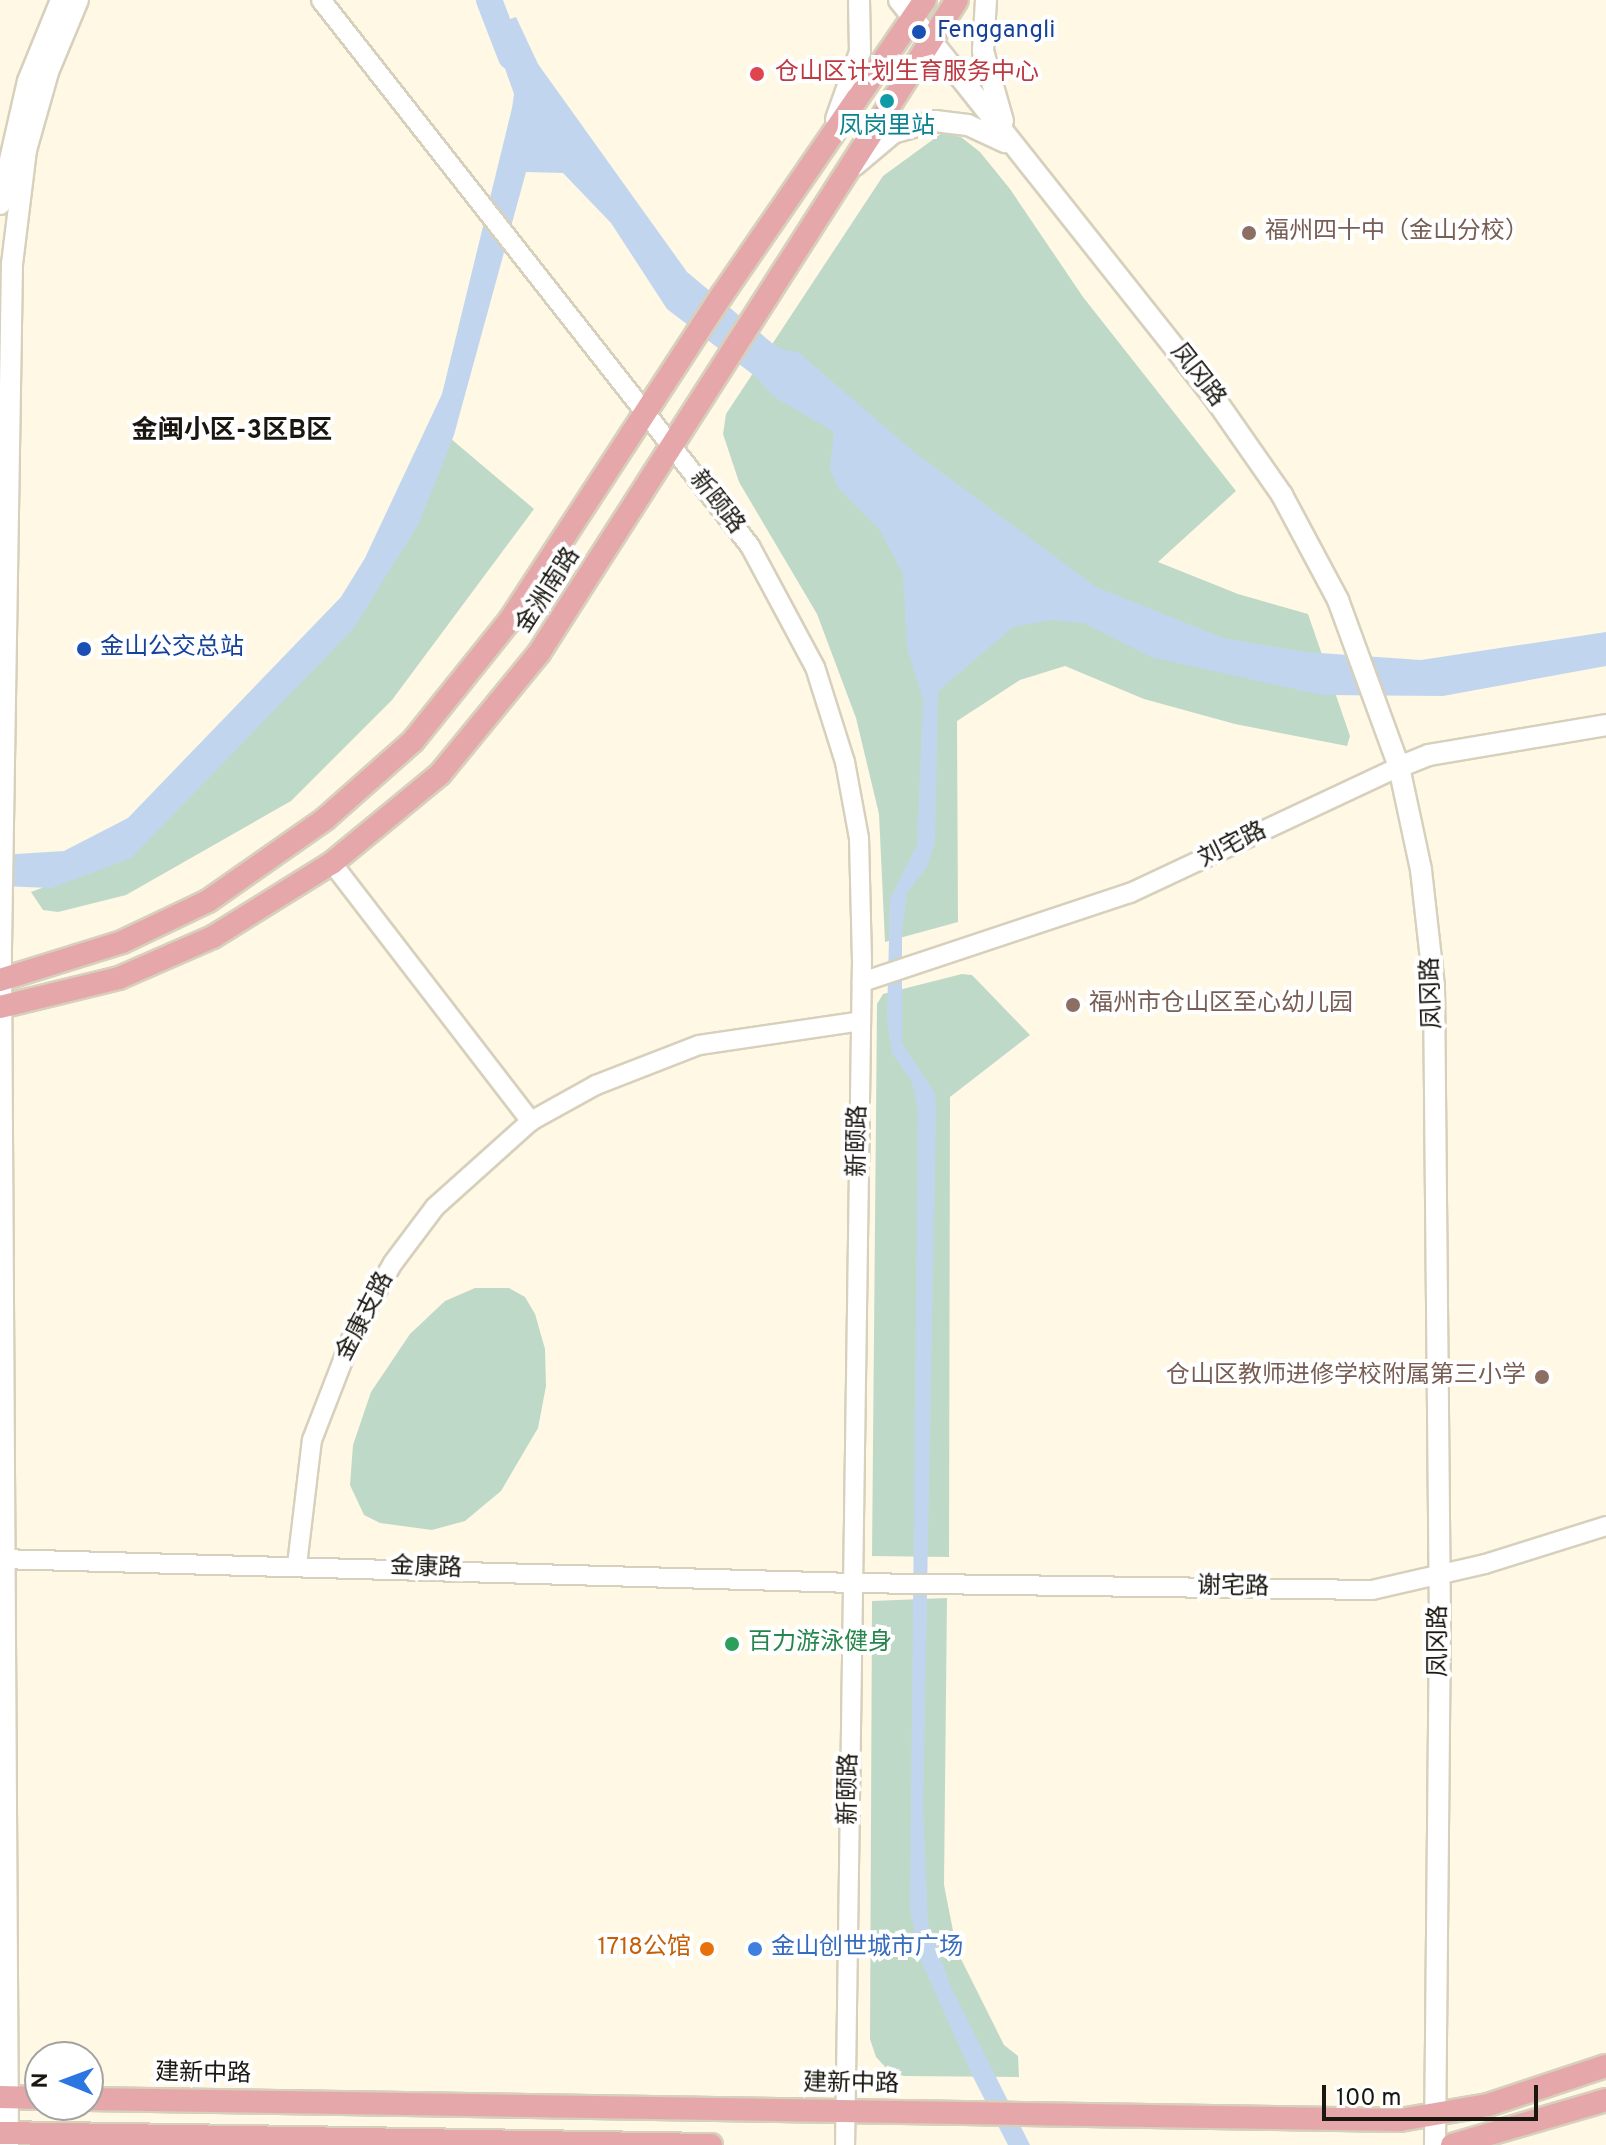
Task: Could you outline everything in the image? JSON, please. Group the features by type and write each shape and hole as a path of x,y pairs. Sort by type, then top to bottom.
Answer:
{"main road":[{"path":"0,204 20,108 61,0"},
{"path":"78,0 48,72 26,150 14,231 5,367 1,980 5,2137 711,2145"},
{"path":"830,133 860,52 859,0"},
{"name":"凤冈路","path":"899,0 919,9 930,40 1238,429 1302,529 1359,651 1399,767 1421,870 1434,986 1440,1576 1435,2145"},
{"name":"金洲南路","path":"1,1007 119,978 178,954 332,863 440,774 484,725 539,653 855,165 957,0"},
{"path":"986,0 982,30 987,77 1015,147"},
{"name":"金洲南路","path":"1,980 122,942 208,901 356,793 464,683 646,414 830,133 919,9"},
{"path":"855,165 893,133 935,121 984,131 1015,147"},
{"name":"刘宅路","path":"1399,767 1429,755 1606,725"},
{"name":"建新中路","path":"104,2099 1013,2114 1435,2117 1606,2066"},
{"path":"4,2097 24,2098"},
{"path":"1452,2145 1606,2100"}],"street":[{"name":"新颐路","path":"321,0 756,556 794,622 832,716 859,838 862,982 845,2145"},
{"name":"刘宅路","path":"862,982 1130,893 1399,767"},
{"path":"332,863 531,1121"},
{"name":"金康支路","path":"297,1565 312,1440 355,1329 393,1263 435,1207 531,1121 596,1085 699,1045 861,1021"},
{"name":"谢宅路","path":"852,1583 1372,1590 1440,1576 1606,1526"},
{"name":"金康路","path":"2,1559 852,1583"}],"green space":[{"path":"942,133 961,137 980,152 1010,189 1083,297 1236,491 1158,562 1238,594 1308,614 1350,736 1347,746 1235,724 1144,699 1065,666 1020,680 957,721 958,922 885,942 879,814 856,718 817,614 739,482 723,434 726,414 883,176"},
{"path":"450,438 534,509 392,700 291,801 126,895 58,912 43,910 31,892 130,855 275,701"},
{"path":"962,974 972,975 1030,1035 950,1097 949,1557 872,1556 877,1004 883,994"},
{"path":"475,1288 509,1288 525,1297 535,1314 545,1349 546,1386 538,1428 501,1491 465,1521 432,1530 380,1523 364,1515 350,1485 353,1445 371,1392 410,1334 445,1301"},
{"path":"947,1598 944,1885 957,1951 1004,2045 1018,2056 1019,2077 904,2076 890,2072 876,2057 870,2039 872,1601"}],"water":[{"path":"516,17 538,64 687,272 778,348 799,353 914,452 1096,587 1223,638 1305,652 1421,660 1606,632 1606,666 1443,696 1322,695 1151,657 1084,623 1050,620 1013,627 938,691 935,843 927,867 907,893 902,932 902,1043 935,1093 936,1107 923,1809 928,1924 951,1987 1030,2145 1008,2145 972,2075 919,1956 910,1908 918,1110 912,1082 892,1053 887,1018 890,899 917,845 923,700 907,647 903,574 880,530 838,488 830,468 834,432 773,396 756,377 667,309 611,223 563,173 526,172 454,435 419,523 353,629 131,858 51,888 0,886 0,855 64,851 128,818 341,597 365,558 442,394 514,94 490,26"}],"waterway":[{"path":"489,0 511,57"}],"place":[{"name":"Fenggangli","path":"919,32"},
{"name":"仓山区计划生育服务中心","path":"757,74"},
{"name":"凤岗里站","path":"887,101"},
{"name":"福州四十中（金山分校）","path":"1249,233"},
{"name":"金山公交总站","path":"84,649"},
{"name":"福州市仓山区至心幼儿园","path":"1073,1005"},
{"name":"仓山区教师进修学校附属第三小学","path":"1542,1377"},
{"name":"百力游泳健身","path":"732,1644"},
{"name":"1718公馆","path":"707,1949"},
{"name":"金山创世城市广场","path":"755,1949"}],"district":[{"name":"金闽小区-3区B区","path":"232,432"}]}
